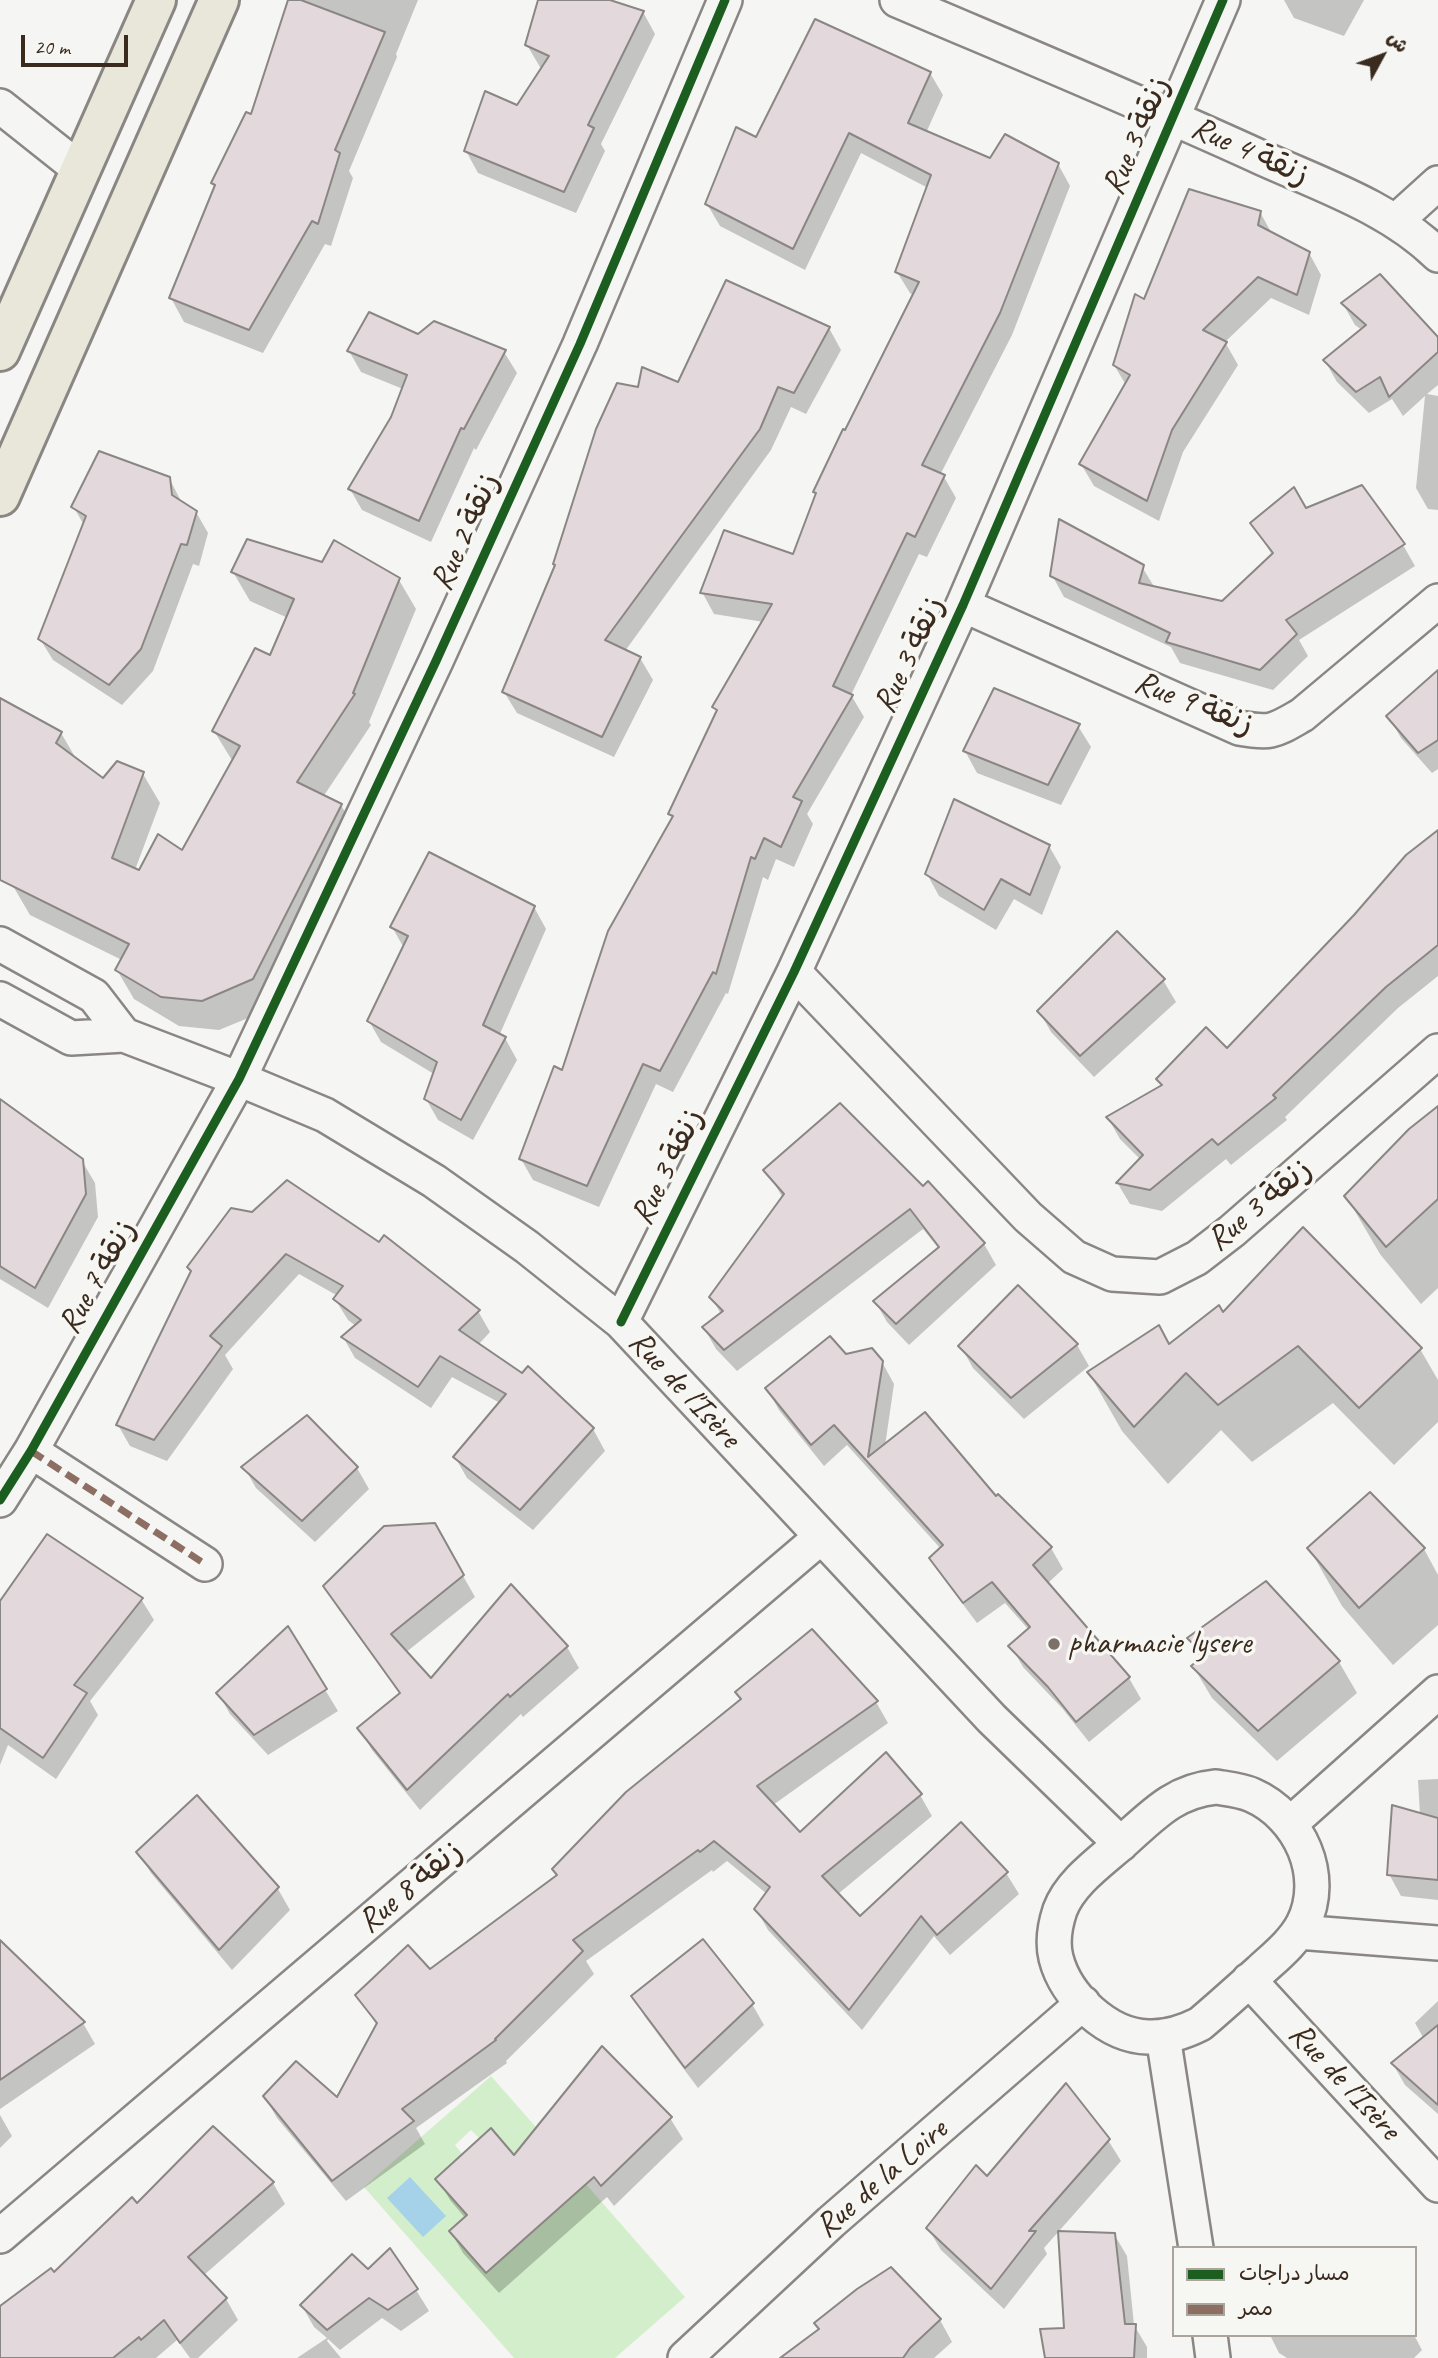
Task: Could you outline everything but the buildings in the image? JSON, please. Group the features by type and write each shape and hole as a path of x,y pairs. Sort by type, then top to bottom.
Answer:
{"main road":[{"path":"0,351 156,0"},
{"path":"0,496 219,0"}],"street":[{"name":"Rue 2 زنقة","path":"239,1079 436,661 575,356 725,0"},
{"name":"Rue 4 زنقة","path":"897,0 1174,118 1396,221 1438,255"},
{"name":"Rue 3 زنقة","path":"621,1322 794,972 963,605 1223,0"},
{"path":"0,106 82,171"},
{"path":"1396,221 1438,183"},
{"name":"Rue 9 زنقة","path":"963,605 1239,729 1263,733 1279,729 1302,715 1438,601"},
{"path":"0,944 94,996 124,1035"},
{"name":"Rue 3 زنقة","path":"794,972 1028,1217 1074,1257 1112,1274 1160,1277 1197,1258 1232,1231 1438,1051"},
{"name":"Rue de l'Isère","path":"0,999 71,1038 124,1035 325,1115 434,1181 527,1247 621,1322 992,1719 1121,1844"},
{"name":"Rue 7 زنقة","path":"0,1500 31,1451 239,1079"},
{"path":"31,1451 205,1564"},
{"name":"Rue 8 زنقة","path":"0,2236 821,1537"},
{"path":"1290,1824 1438,1692"},
{"path":"1207,1788 1228,1788 1252,1795 1272,1807 1290,1824 1299,1836 1311,1870 1310,1902 1298,1932 1290,1943 1200,2024 1187,2031 1163,2036 1140,2036 1126,2033 1103,2021 1083,2003 1068,1983 1056,1957 1055,1936 1061,1908 1074,1887 1164,1805 1207,1788"},
{"path":"1298,1932 1438,1943"},
{"name":"Rue de l'Isère","path":"1250,1980 1438,2185"},
{"name":"Rue de la Loire","path":"685,2358 831,2222 1083,2003"},
{"path":"1163,2036 1196,2246"},
{"path":"1210,2337 1213,2358"}],"green space":[{"path":"491,2076 685,2297 615,2358 514,2358 364,2187","holes":["491,2129 515,2156 527,2179 555,2211 537,2228 532,2223 501,2251 505,2256 486,2273 449,2232 467,2215 436,2179 463,2155 455,2145 471,2130 479,2138"]}],"water":[{"path":"410,2177 446,2216 423,2237 387,2198"}],"marked path":[{"path":"31,1451 205,1564"}],"cycle path":[{"path":"0,1500 31,1451 239,1079 436,661 580,344 725,0"},
{"path":"621,1322 794,972 963,605 1223,0"}],"place":[{"name":"pharmacie lysere","path":"1054,1644"}]}
